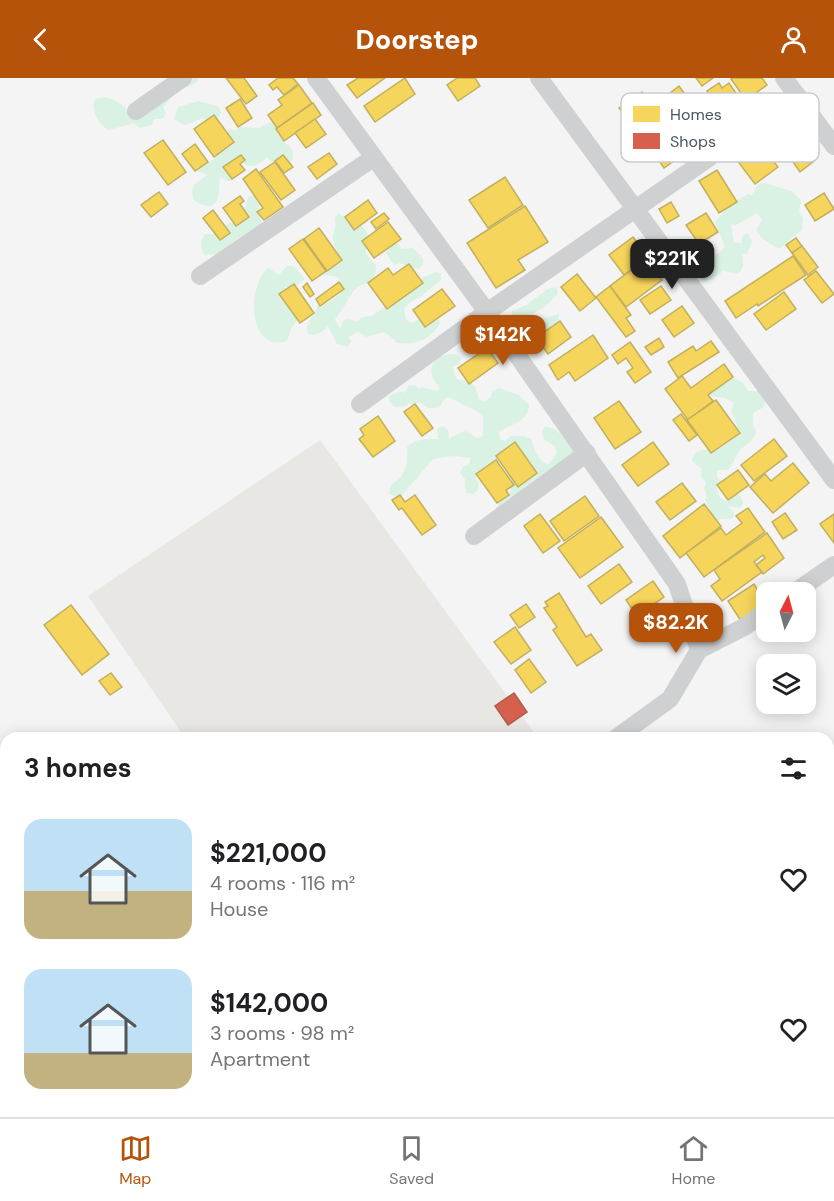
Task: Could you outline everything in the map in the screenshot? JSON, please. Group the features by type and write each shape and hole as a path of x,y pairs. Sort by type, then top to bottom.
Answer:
{"street":[{"path":"136,111 183,78"},
{"path":"316,78 487,312 677,584 699,650"},
{"path":"539,78 834,480"},
{"path":"784,78 796,93"},
{"path":"819,125 834,146"},
{"path":"200,276 373,158"},
{"path":"360,404 701,162"},
{"path":"474,536 587,453"},
{"path":"809,582 834,565"},
{"path":"624,732 670,699 699,650 756,619"}],"shaded area":[{"path":"320,440 534,732 181,732 88,596"}],"green space":[{"path":"174,78 199,78 194,84 175,93 163,107 166,113 162,119 154,119 152,125 139,128 134,123 109,130 97,117 94,100 108,98 122,105 129,112"},
{"path":"198,101 218,106 221,112 219,118 201,119 185,125 174,119 178,107"},
{"path":"271,122 277,124 279,136 293,151 293,158 287,170 281,169 267,158 251,166 240,160 233,174 233,181 226,181 221,177 219,195 215,203 207,206 193,199 193,186 207,175 198,171 197,165 201,160 206,164 215,157 221,149 229,128 234,131 240,127 259,128"},
{"path":"765,183 791,191 801,200 799,212 803,219 802,230 779,249 763,239 756,230 762,220 757,213 736,225 731,224 734,242 742,243 742,236 748,233 752,242 747,254 742,254 743,266 740,272 735,274 723,270 712,279 701,279 694,272 696,259 710,254 719,254 725,247 715,222 724,212 724,207 748,194 752,195 758,184"},
{"path":"255,195 260,199 259,211 262,224 222,256 208,254 206,256 201,245 205,234 218,234 226,225 238,221 245,209 248,197"},
{"path":"338,213 364,228 368,236 367,254 376,265 371,281 352,293 335,319 340,329 343,321 349,319 358,322 360,318 373,315 389,304 397,290 435,272 441,274 441,280 404,308 406,320 411,323 430,316 437,316 440,322 428,337 417,342 397,343 386,333 367,337 358,332 348,337 352,341 347,347 337,344 328,326 317,334 308,334 307,326 318,305 330,302 341,293 340,280 335,276 322,275 320,269 323,263 335,266 337,262 338,255 333,238"},
{"path":"392,243 399,244 401,249 413,248 423,258 423,264 419,269 400,263 394,265 386,253"},
{"path":"287,266 294,266 305,279 295,286 285,287 285,292 302,313 291,329 287,341 274,342 264,337 258,328 254,302 256,288 268,268 279,275"},
{"path":"556,287 558,294 543,308 527,317 524,327 526,333 534,330 540,319 559,314 558,326 545,348 532,348 524,340 513,338 510,326 512,311 526,305 548,289"},
{"path":"449,354 456,354 462,358 459,364 453,367 456,379 475,386 479,399 485,402 491,397 492,391 499,388 519,395 529,404 523,419 499,432 500,439 506,441 510,436 524,436 531,439 539,458 549,464 557,453 554,446 544,439 542,432 545,426 564,436 573,449 574,454 531,482 522,498 494,513 500,501 510,493 512,480 507,477 506,464 502,459 475,478 479,483 478,490 473,494 467,493 465,479 460,473 463,467 469,464 471,458 452,456 433,459 402,495 389,494 391,485 405,469 407,447 410,444 421,440 438,439 437,429 442,426 448,430 449,438 465,431 477,438 483,436 483,417 478,412 448,397 440,407 434,408 426,407 420,402 395,407 389,402 389,396 400,391 405,393 409,385 438,391 439,387 432,376 432,367 438,359"},
{"path":"719,377 740,381 748,391 759,391 765,400 764,407 753,413 753,426 756,430 754,437 738,453 728,470 717,470 717,477 721,481 716,486 720,498 728,502 729,496 734,492 743,502 741,508 728,506 734,513 732,519 720,519 710,527 708,510 710,510 705,501 706,482 701,477 702,469 692,461 696,452 723,447 737,431 737,424 731,412 734,403 725,398 711,396 710,386"}],"building: Homes":[{"path":"226,78 244,78 257,96 246,104"},
{"path":"278,78 293,78 298,84 284,95 277,87 273,90 269,85"},
{"path":"358,78 385,78 357,98 347,85"},
{"path":"405,78 415,94 375,122 364,106"},
{"path":"457,78 475,78 480,86 458,101 447,85"},
{"path":"696,78 713,78 702,86"},
{"path":"762,78 767,85 756,93 741,93 731,79"},
{"path":"719,83 722,88 729,83 736,93 708,93 707,91"},
{"path":"299,85 312,103 277,128 268,115 282,105 278,100"},
{"path":"679,86 684,93 670,93"},
{"path":"240,99 252,118 238,127 226,108"},
{"path":"313,103 321,115 284,141 276,129"},
{"path":"214,115 234,142 214,157 194,129"},
{"path":"315,119 326,134 306,148 295,133"},
{"path":"163,140 186,172 168,185 144,153"},
{"path":"195,144 208,162 195,171 182,154"},
{"path":"329,153 337,164 317,179 308,167"},
{"path":"241,155 245,160 240,164 245,170 232,179 223,167"},
{"path":"283,155 293,167 284,173 275,161"},
{"path":"275,162 295,190 281,200 260,172"},
{"path":"660,162 672,162 664,168"},
{"path":"738,162 774,162 778,167 755,184"},
{"path":"793,162 813,162 800,172"},
{"path":"256,169 283,207 264,220 257,212 263,208 243,179"},
{"path":"717,170 737,202 719,213 699,181"},
{"path":"505,177 523,205 488,228 469,200"},
{"path":"159,192 168,204 151,217 141,205"},
{"path":"824,193 834,209 815,221 805,205"},
{"path":"240,196 244,201 240,204 249,217 236,226 223,208"},
{"path":"368,200 377,213 354,230 345,217"},
{"path":"671,202 679,216 667,223 659,209"},
{"path":"525,206 548,242 518,260 525,270 496,288 467,243"},
{"path":"213,210 230,233 220,240 203,218"},
{"path":"384,213 389,219 376,229 371,222"},
{"path":"706,213 718,232 699,244 686,225"},
{"path":"388,222 401,239 374,258 362,241"},
{"path":"319,228 342,260 327,271 304,239"},
{"path":"633,237 648,257 624,275 609,255"},
{"path":"796,238 802,246 792,253 786,245"},
{"path":"303,239 326,271 312,281 289,249"},
{"path":"802,246 818,267 808,275 792,253"},
{"path":"793,256 806,275 736,318 725,301"},
{"path":"646,259 662,280 626,307 610,286"},
{"path":"409,264 423,283 387,309 368,283 388,268 393,275"},
{"path":"816,271 834,294 822,303 804,280"},
{"path":"577,274 596,298 580,311 561,287"},
{"path":"339,282 344,289 320,306 316,299"},
{"path":"307,283 314,294 310,297 303,287"},
{"path":"294,284 314,313 300,323 279,294"},
{"path":"610,286 631,315 626,318 635,331 626,337 596,297"},
{"path":"661,286 671,300 650,314 640,300"},
{"path":"442,289 455,306 425,327 413,310"},
{"path":"784,292 796,309 766,330 754,314"},
{"path":"682,306 694,323 674,337 662,320"},
{"path":"560,321 571,337 548,354 536,338"},
{"path":"593,335 608,358 575,381 569,372 558,380 549,365"},
{"path":"659,338 664,347 651,355 645,347"},
{"path":"711,341 719,352 678,378 668,362 693,346 696,351"},
{"path":"630,342 651,372 635,383 627,372 633,368 626,358 618,364 612,355"},
{"path":"487,348 498,363 469,384 458,368"},
{"path":"724,364 733,377 708,395 713,401 688,420 665,389 682,376 691,388"},
{"path":"716,400 740,433 711,453 687,420"},
{"path":"619,401 641,432 615,449 594,418"},
{"path":"415,404 433,428 422,436 404,412"},
{"path":"681,414 697,435 689,441 673,420"},
{"path":"378,416 395,441 373,457 359,439 364,435 360,429"},
{"path":"774,439 787,456 754,481 741,465"},
{"path":"515,442 537,473 518,487 496,456"},
{"path":"653,442 669,464 638,486 622,465"},
{"path":"496,460 514,485 506,490 509,495 497,503 476,474"},
{"path":"793,463 809,483 773,513 750,487 765,474 771,481"},
{"path":"738,470 749,485 728,500 717,485"},
{"path":"682,483 696,501 670,520 656,502"},
{"path":"400,495 405,502 415,495 436,525 422,535 402,508 399,510 392,500"},
{"path":"585,496 599,516 564,541 550,521"},
{"path":"704,504 721,526 680,558 663,536"},
{"path":"748,508 765,532 704,577 686,553 721,528 726,535 742,523 736,516"},
{"path":"785,513 797,530 783,539 772,522"},
{"path":"540,514 560,541 543,553 524,526"},
{"path":"834,514 834,543 820,524"},
{"path":"601,517 623,547 580,578 558,548"},
{"path":"767,533 784,558 763,574 762,572 722,601 711,586 720,579 714,570","holes":["763,555 765,558 756,565 754,562"]},
{"path":"619,564 632,582 601,604 588,586"},
{"path":"653,581 664,597 637,616 626,600"},
{"path":"754,584 756,587 756,611 741,621 728,601"},
{"path":"559,593 586,637 591,634 602,650 577,666 553,630 557,627 544,608 548,606 545,602"},
{"path":"526,604 535,617 519,628 510,615"},
{"path":"71,605 109,654 82,675 44,625"},
{"path":"515,627 531,650 511,664 494,642"},
{"path":"529,659 546,682 531,693 515,670"},
{"path":"111,673 122,687 110,695 99,681"}],"building: Shops":[{"path":"514,693 527,712 508,725 495,706"}]}
